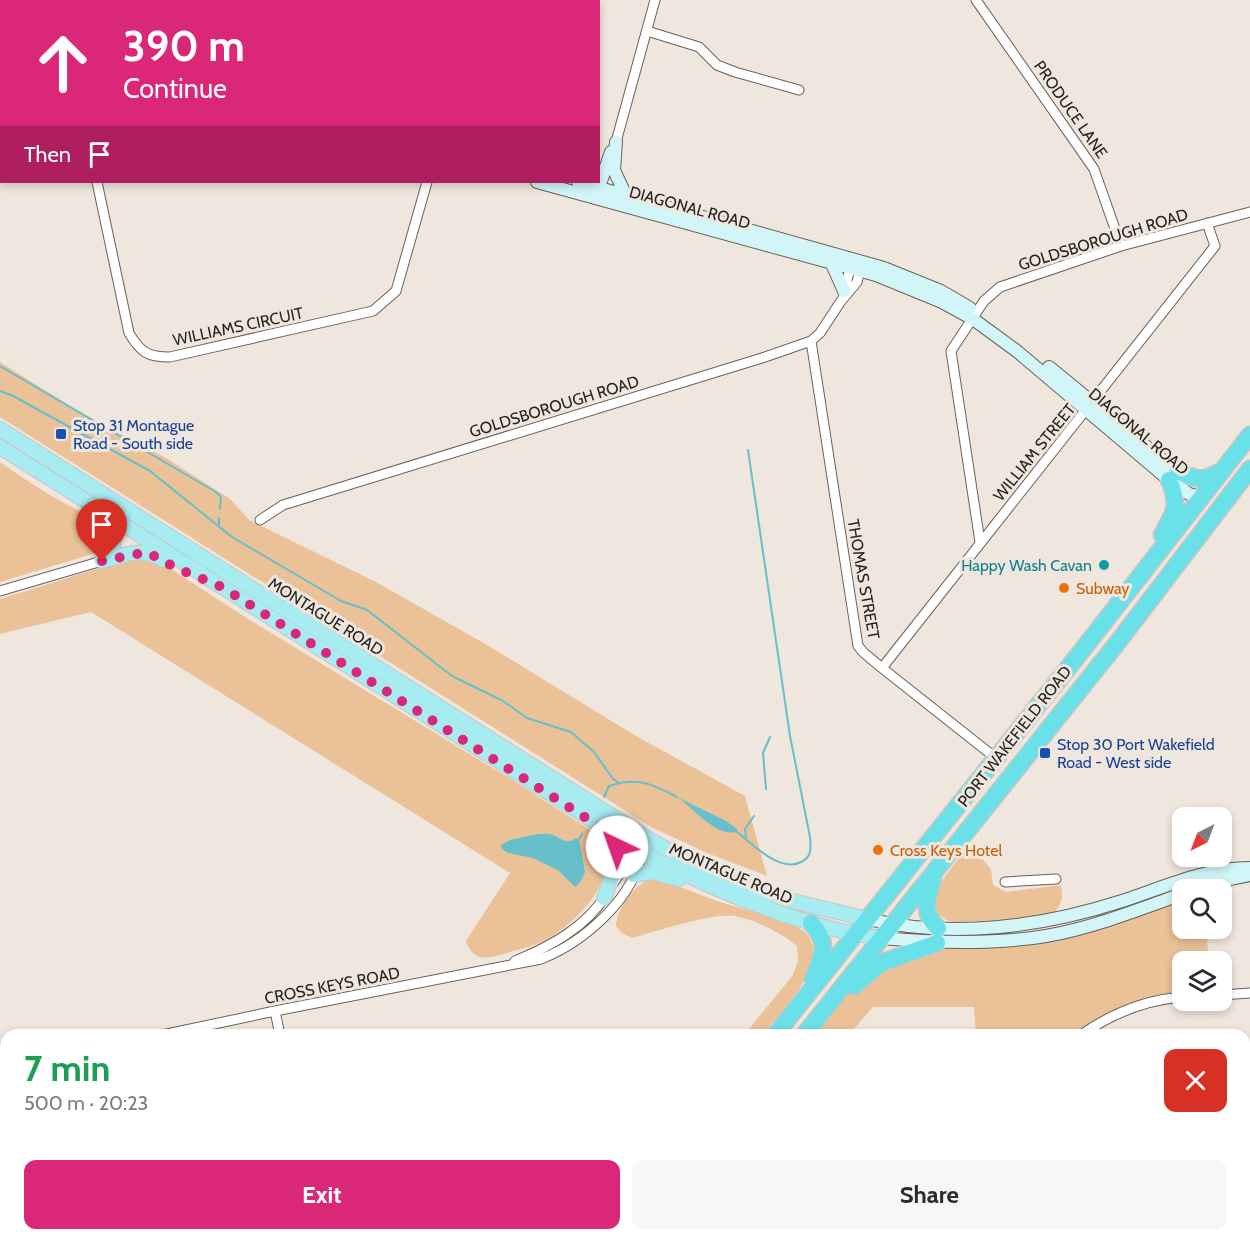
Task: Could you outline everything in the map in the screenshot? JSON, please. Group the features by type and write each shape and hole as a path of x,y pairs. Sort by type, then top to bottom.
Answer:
{"highway":[{"name":"PORT WAKEFIELD ROAD","path":"780,1029 1058,682 1250,435"},
{"path":"1176,563 1201,510 1201,497 1212,495 1220,490 1250,452"},
{"name":"PORT WAKEFIELD ROAD","path":"808,1029 1031,752 1250,469"},
{"path":"1137,580 1173,512 1176,498 1173,476 1209,478 1220,472"},
{"path":"1058,682 1080,666 1091,675"},
{"path":"997,759 1006,762 1031,752"},
{"path":"809,1029 871,970 937,935 926,910 936,869"},
{"path":"808,994 824,945 820,933 811,923"}],"main road":[{"name":"MONTAGUE ROAD","path":"0,429 650,840 690,861 782,897 868,919"},
{"name":"MONTAGUE ROAD","path":"0,447 641,851 695,880 811,923 855,935 881,938"},
{"path":"71,492 106,524 114,535 113,547 102,561"},
{"path":"102,561 147,552 176,568 222,587"},
{"path":"575,793 636,840 641,851 666,853 690,861"},
{"path":"604,898 618,852 613,835"},
{"path":"634,875 644,872 662,874 717,895 750,900"}],"street":[{"path":"600,182 616,142 655,0"},
{"name":"PRODUCE LANE","path":"976,0 1094,169 1121,246"},
{"path":"647,31 699,47 717,64 735,72 799,90"},
{"path":"616,142 614,170 621,199"},
{"name":"WILLIAMS CIRCUIT","path":"97,183 129,333 135,344 145,353 164,357 373,311 396,291 428,183"},
{"name":"DIAGONAL ROAD","path":"542,183 621,199 857,265"},
{"path":"582,183 598,187 621,199"},
{"path":"598,187 600,183"},
{"name":"DIAGONAL ROAD","path":"621,199 831,262 884,268 941,291 1090,406 1173,476 1197,490 1201,497"},
{"name":"GOLDSBOROUGH ROAD","path":"980,542 951,351 984,301 1000,287 1121,246 1250,212"},
{"name":"WILLIAM STREET","path":"882,668 1215,246 1207,223"},
{"path":"831,262 842,296"},
{"path":"811,341 820,333 857,265"},
{"name":"GOLDSBOROUGH ROAD","path":"260,520 283,505 751,362 811,341"},
{"name":"THOMAS STREET","path":"811,341 858,646 882,668 997,759"},
{"path":"0,591 102,561"},
{"name":"CROSS KEYS ROAD","path":"190,1029 541,959 578,940 606,915 634,875 640,862 641,851"},
{"name":"CROSS KEYS ROAD","path":"508,964 561,939 584,921 604,898 628,860 641,851"},
{"path":"881,938 937,935 1048,920 1122,901 1185,878 1213,871 1250,868"},
{"path":"1230,879 1250,875"},
{"path":"1005,882 1056,879"},
{"path":"868,919 937,935 1023,939 1070,930 1124,915 1172,898"},
{"path":"1070,930 1075,914"},
{"path":"1232,994 1250,993"},
{"path":"1091,1029 1129,1008 1172,998"},
{"path":"275,1011 279,1029"}],"shaded area":[{"path":"0,362 81,413 166,458 230,499 249,520 376,582 487,645 636,736 745,796 767,876 707,853 653,828 0,417"},
{"path":"0,462 94,522 107,535 105,548 99,552 0,582"},
{"path":"139,556 154,558 245,617 592,831 610,848 609,862 599,889 570,923 542,941 494,956 482,958 477,956 466,941 510,873 91,612 0,634 0,599"},
{"path":"970,845 991,869 993,885 1006,892 1061,885 1062,897 1058,908 1052,913 1035,917 954,922 946,920 936,912 937,893 946,876"},
{"path":"647,880 674,885 717,901 778,919 808,935 813,946 810,969 796,993 767,1029 749,1029 793,975 798,961 797,946 784,936 760,924 735,916 714,917 684,923 632,938 622,933 616,926 619,912 636,889"},
{"path":"1172,897 1172,939 1207,939 1208,951 1172,951 1172,999 1129,1008 1092,1029 976,1029 974,1007 873,1007 854,1029 820,1029 857,982 937,943 1023,939"}],"water":[{"path":"677,797 726,821 737,829 737,832 721,830 713,826"},
{"path":"538,834 551,834 564,841 579,839 585,872 575,887 559,871 533,858 508,853 502,849 501,845 510,840"}],"waterway":[{"path":"0,366 216,492 221,497 220,509"},
{"path":"0,391 150,471 232,537 341,601 367,610 452,676 503,701 527,718 571,732 594,752 613,779 619,783"},
{"path":"737,832 758,850 784,864 801,862 810,852 810,837 790,736 748,450"},
{"path":"219,518 219,527"},
{"path":"766,789 763,753 770,737"},
{"path":"604,797 609,786 628,782 651,785 677,797"},
{"path":"746,838 745,829 754,816"},
{"path":"579,839 582,834"}],"place":[{"name":"Stop 31 Montague Road - South side","path":"61,434"},
{"name":"Happy Wash Cavan","path":"1104,565"},
{"name":"Subway","path":"1064,588"},
{"name":"Stop 30 Port Wakefield Road - West side","path":"1045,753"},
{"name":"Cross Keys Hotel","path":"878,850"}],"route":[{"path":"102,561 137,552 147,552 176,568 222,587 613,835 617,847"}]}
